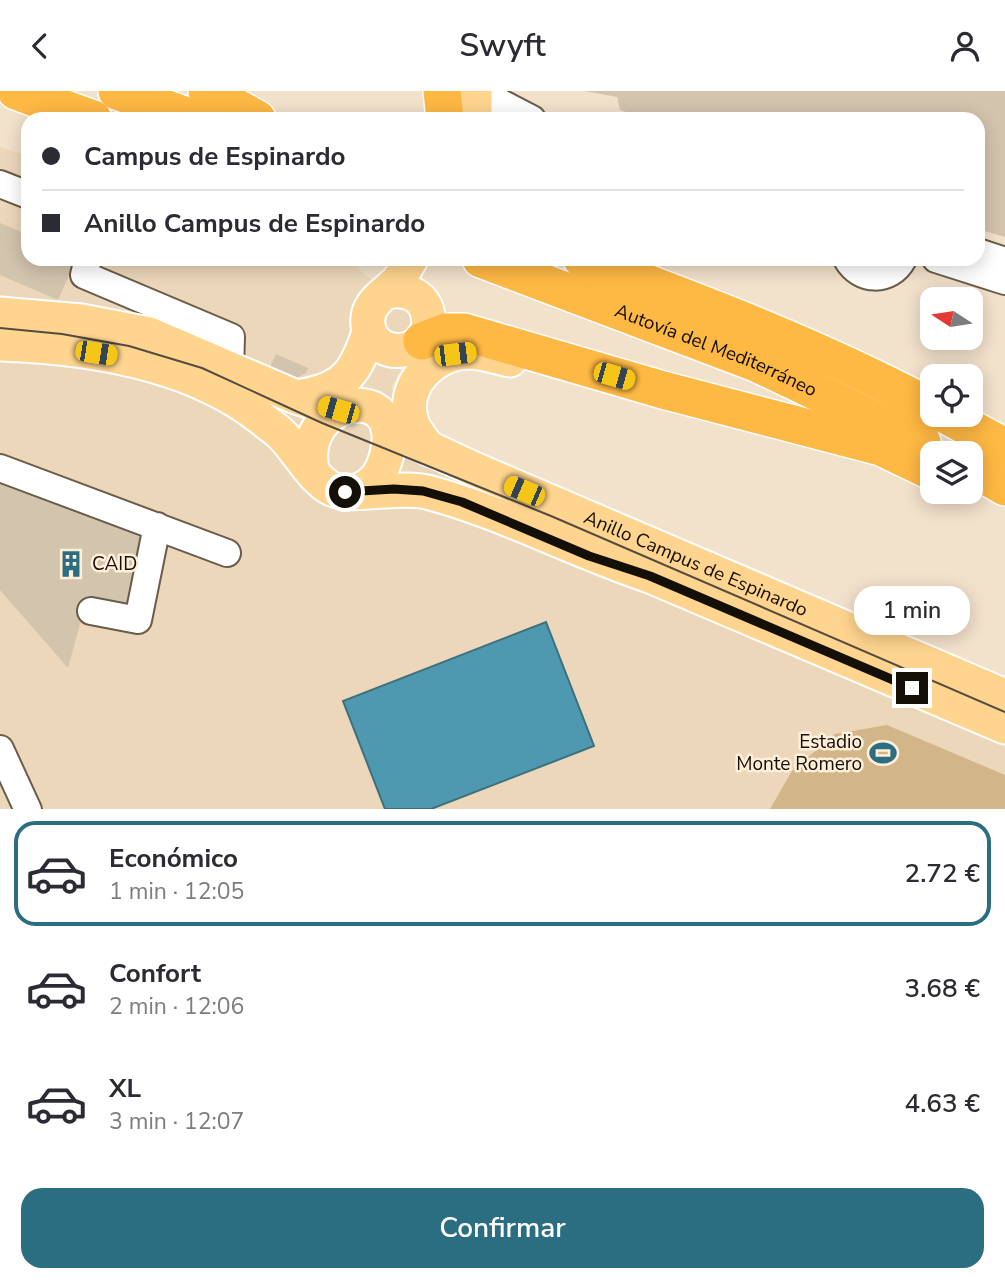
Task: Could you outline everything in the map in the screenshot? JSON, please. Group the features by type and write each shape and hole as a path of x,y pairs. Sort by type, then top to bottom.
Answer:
{"highway":[{"path":"16,91 74,112"},
{"path":"117,91 176,112"},
{"path":"207,91 244,112"},
{"path":"442,91 444,112"},
{"name":"Autovía del Mediterráneo","path":"500,266 756,363 861,410 922,441"},
{"name":"Autovía del Mediterráneo","path":"601,266 771,330 920,401"},
{"path":"417,344 446,332 464,332 663,390 881,446 920,466"},
{"path":"968,427 1005,447"},
{"path":"983,474 1005,487"},
{"path":"983,496 1005,504"}],"main road":[{"path":"456,91 458,112"},
{"path":"475,112 477,91"},
{"path":"312,469 310,456 314,436 322,423 343,407 371,371 370,308 387,292 406,266"},
{"path":"358,491 370,486 383,470 391,388 429,322 423,302 429,266"},
{"path":"387,292 408,291 423,302"},
{"name":"Anillo Campus de Espinardo","path":"0,314 81,321 149,334 296,397 343,407 369,405 386,423 429,449 1005,696"},
{"path":"372,336 393,351 417,344"},
{"path":"296,397 320,393 346,380 372,336"},
{"name":"Anillo Campus de Espinardo","path":"0,344 46,346 122,357 199,382 255,414 282,435 320,480 332,489 423,491 462,502 589,556 650,576 1005,727"},
{"path":"429,449 411,420 412,391 428,367 455,354 470,352 663,390"}],"street":[{"path":"477,91 518,112"},
{"path":"0,184 21,192"},
{"path":"985,254 1005,261"},
{"path":"87,266 85,275 231,337 230,369"},
{"path":"850,266 867,276 877,277 894,271 899,266"},
{"path":"958,266 1005,281"},
{"path":"0,468 227,553"},
{"path":"91,611 138,620 157,526"},
{"path":"0,749 28,809"}],"shaded area":[{"path":"0,147 21,154 21,266 355,266 386,292 417,296 413,348 391,388 409,405 417,432 1005,696 1005,809 0,809"},
{"name":"Estadio Monte Romero","path":"887,725 1005,775 1005,809 770,809 792,771 835,734"}],"water":[{"path":"546,622 594,746 431,809 385,809 343,701"}],"building":[{"path":"584,91 1005,91 1005,237 985,231 985,112 626,112 620,110 617,97"},
{"path":"0,223 21,232 21,266 73,266 58,300 0,275"},
{"path":"276,354 308,368 306,373 296,378 270,367"},
{"name":"CAID","path":"0,483 148,537 129,611 86,602 68,668 0,590"}],"tram line":[{"path":"0,328 62,334 129,346 202,368 322,423 551,516 1005,712"}],"place":[{"name":"CAID","path":"71,564"},
{"name":"Estadio Monte Romero","path":"883,753"}],"route":[{"path":"345,492 394,489 423,491 462,502 589,556 650,576 912,688"}]}
